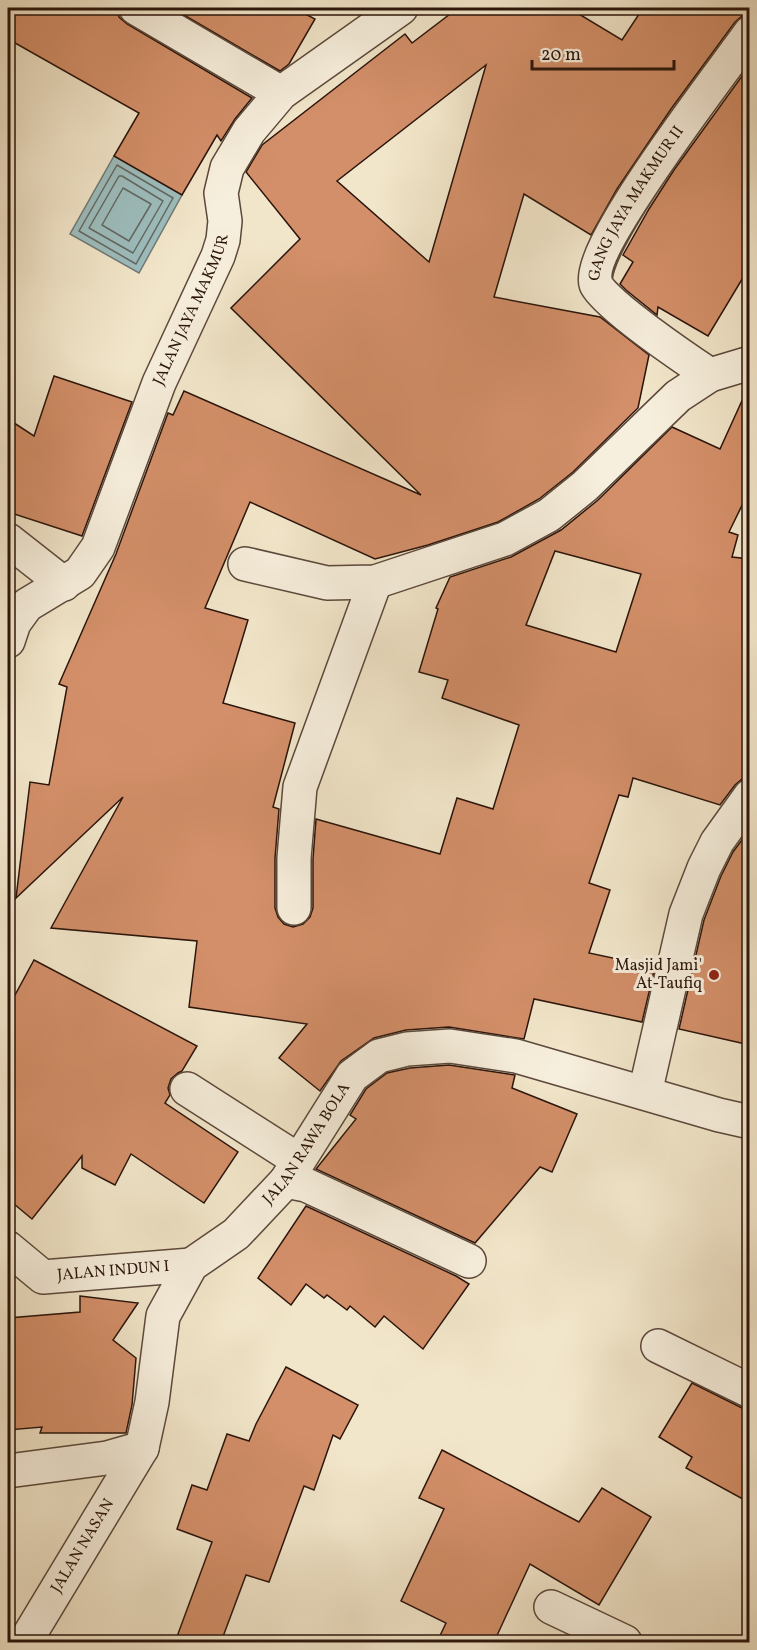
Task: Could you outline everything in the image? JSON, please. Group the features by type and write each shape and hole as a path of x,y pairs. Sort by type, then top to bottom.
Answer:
{"street":[{"path":"136,8 281,93"},
{"name":"JALAN JAYA MAKMUR","path":"8,641 15,623 27,605 80,573 98,547 159,383 224,240 225,221 221,193 227,168 249,131 281,93 399,8"},
{"name":"GANG JAYA MAKMUR II","path":"710,375 640,326 602,293 596,283 596,270 600,255 626,208 687,118 750,33"},
{"path":"245,564 327,583 375,582 505,539 549,515 585,486 678,396 710,375 750,363"},
{"path":"8,540 64,584"},
{"path":"294,908 294,858 300,787 375,582"},
{"path":"645,1093 687,914 704,868 717,842 750,796"},
{"name":"JALAN RAWA BOLA","path":"142,1448 152,1402 163,1316 191,1265 236,1234 292,1170 352,1076 379,1056 407,1049 450,1046 516,1056 750,1122"},
{"path":"187,1089 292,1170 306,1185 469,1261"},
{"name":"JALAN INDUN I","path":"8,1248 43,1277 191,1265"},
{"path":"658,1346 750,1390"},
{"path":"8,1470 106,1458 142,1448"},
{"name":"JALAN NASAN","path":"25,1642 142,1448"},
{"path":"551,1607 625,1642"}],"water":[{"path":"114,156 182,195 139,273 70,234"}],"building":[{"path":"8,8 117,8 119,17 127,24 252,98 221,141 217,135 182,195 114,156 139,113 8,39"},
{"path":"172,8 294,8 315,19 289,64 280,71"},
{"path":"458,8 569,8 622,40 643,8 750,8 750,15 742,16 735,22 671,109 617,189 591,235 524,194 494,297 600,317 649,355 638,408 573,472 539,499 498,522 428,545 375,559 250,502 205,608 248,620 223,703 295,723 273,807 279,809 275,858 275,908 278,917 284,924 293,927 303,924 310,917 313,908 316,819 440,854 457,798 493,809 519,725 442,698 448,680 419,672 438,609 436,608 450,577 511,557 561,530 598,500 672,427 720,449 750,383 750,489 729,532 738,535 732,557 750,559 750,778 742,779 735,785 720,805 633,778 628,797 619,795 589,883 610,890 589,953 655,967 642,1022 534,999 524,1039 449,1027 406,1030 374,1038 341,1061 320,1091 279,1058 307,1024 189,1007 197,941 51,928 123,797 16,898 30,782 49,785 67,687 59,684 116,554 168,413 173,415 184,391 421,495 231,308 300,239 246,172 262,145 405,34 412,43","holes":["486,65 429,262 337,181","555,551 641,574 616,652 526,625"]},
{"path":"750,65 750,266 708,336 658,307 657,315 626,290 620,284 633,262 623,255 674,170"},
{"path":"54,376 132,402 82,536 8,512 8,419 34,436"},
{"name":"Masjid Jami' At-Taufiq","path":"750,829 750,1045 679,1029 704,920 733,852"},
{"path":"34,960 197,1046 182,1071 171,1079 168,1088 170,1095 165,1103 238,1152 204,1203 131,1154 115,1185 82,1168 82,1156 32,1219 8,1199 8,1008"},
{"path":"449,1065 515,1075 512,1088 577,1114 552,1172 540,1167 475,1243 316,1169 356,1119 350,1115 366,1089 387,1073 410,1068"},
{"path":"306,1206 469,1284 423,1349 384,1316 375,1327 350,1306 347,1310 327,1295 324,1298 306,1284 291,1305 258,1278"},
{"path":"80,1296 138,1303 113,1340 136,1358 132,1405 126,1433 40,1433 42,1427 8,1430 8,1318 80,1312"},
{"path":"286,1367 358,1405 340,1439 333,1435 314,1490 304,1486 269,1582 246,1575 221,1642 175,1642 212,1542 177,1529 192,1485 207,1490 227,1434 249,1441"},
{"path":"692,1383 742,1408 750,1409 750,1503 686,1468 692,1457 659,1437"},
{"path":"442,1450 579,1522 602,1488 651,1517 599,1605 530,1564 494,1642 437,1642 446,1623 401,1601 444,1509 419,1498"}],"place":[{"name":"Masjid Jami' At-Taufiq","path":"714,975"}]}
